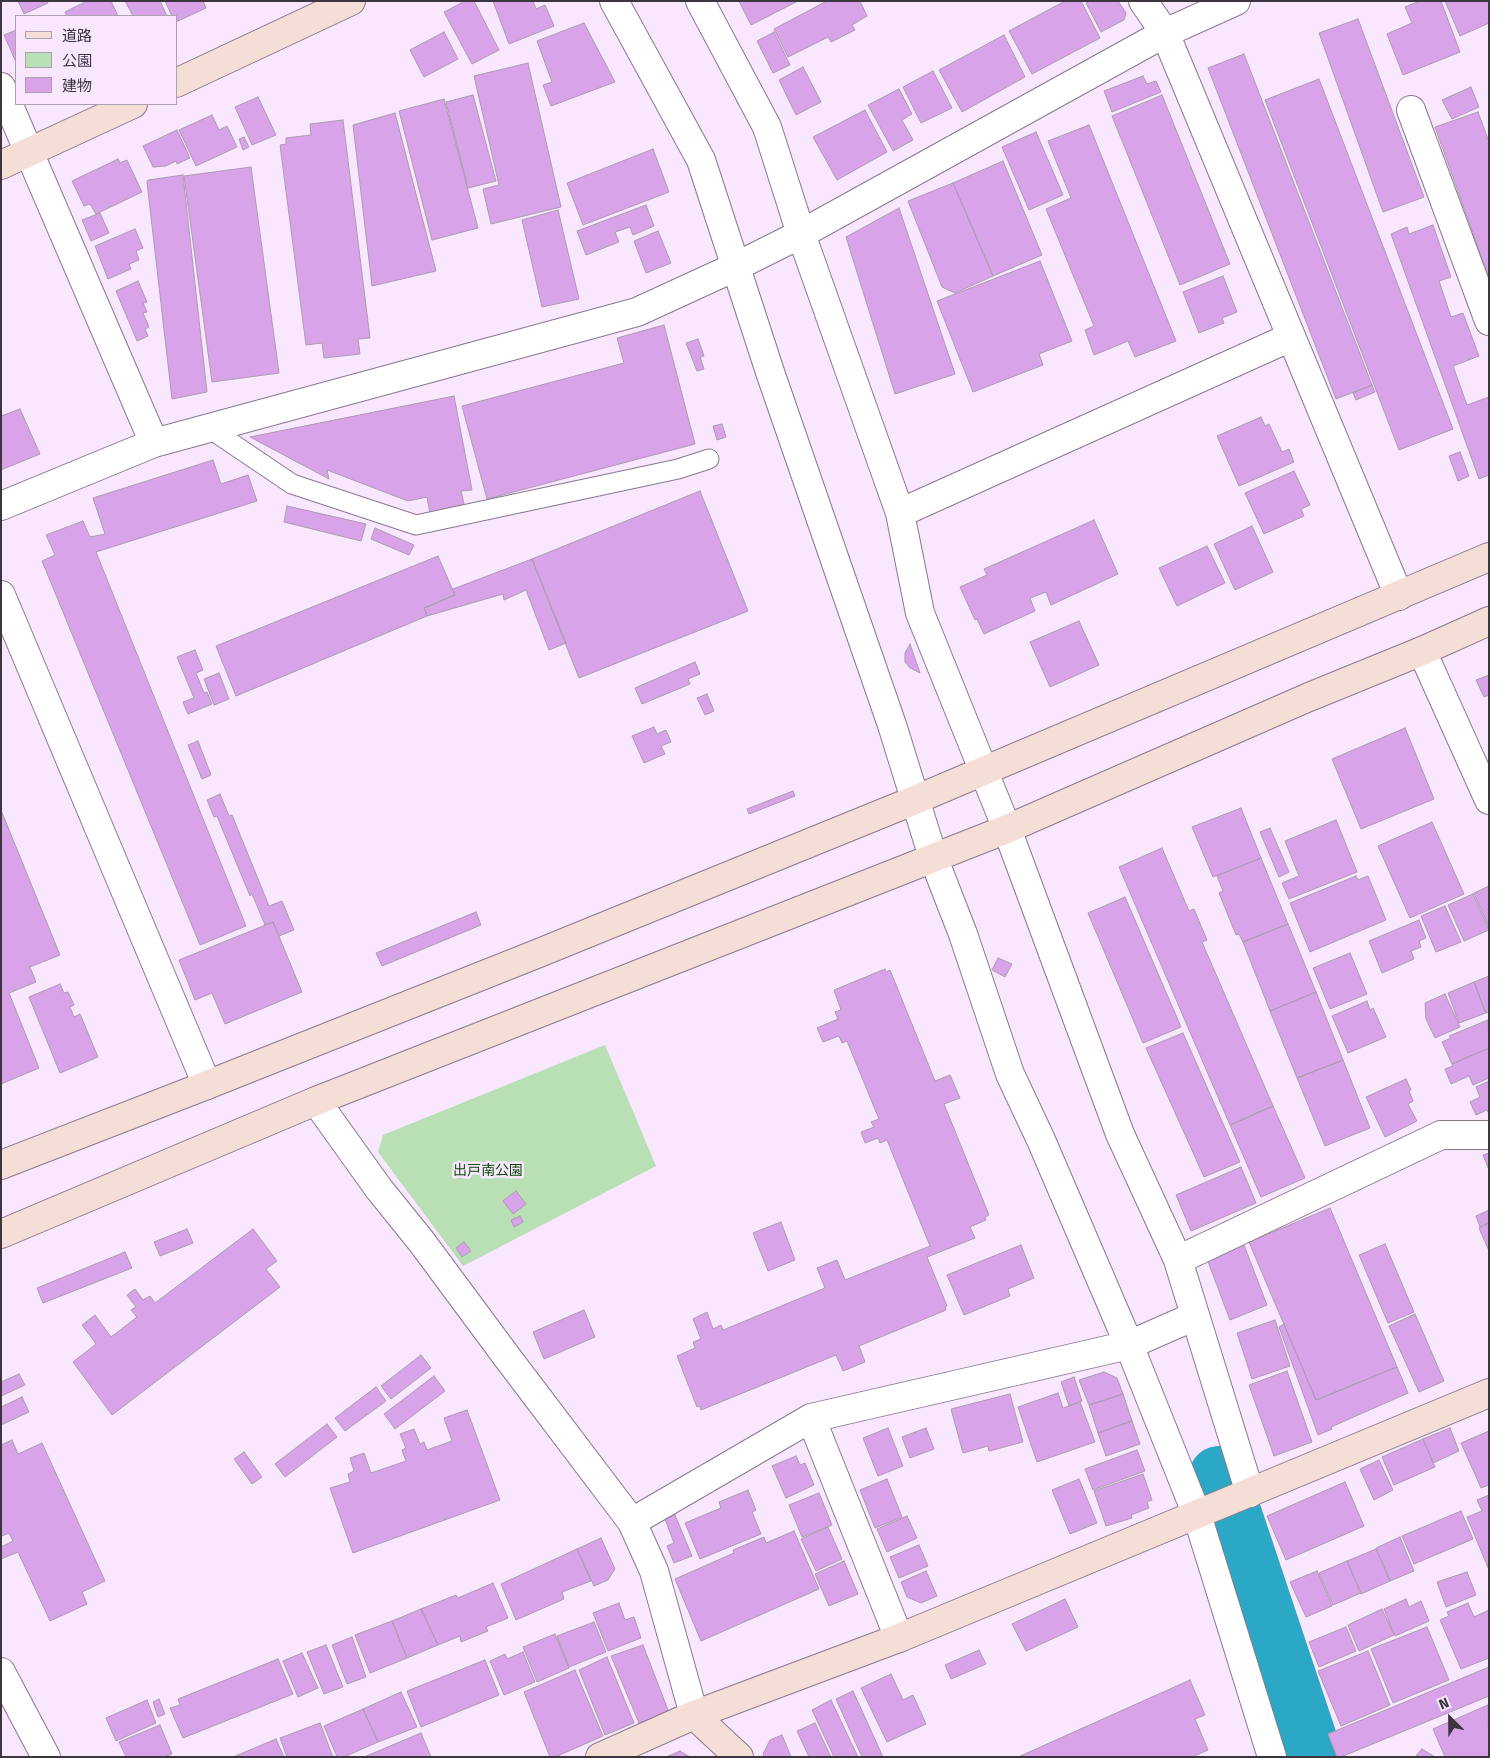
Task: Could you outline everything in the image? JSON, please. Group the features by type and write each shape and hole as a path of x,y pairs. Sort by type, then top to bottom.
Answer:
{"street":[{"path":"178,82 351,1"},
{"path":"614,1 701,160 735,267 892,725 933,858 963,934 1010,1074 1041,1140 1129,1345 1197,1515 1272,1757"},
{"path":"700,1 767,127 801,234 900,512 920,613 1007,829 1120,1134 1178,1260 1250,1493"},
{"path":"1143,1 1165,33 1399,596"},
{"path":"1,506 154,443 637,312 801,234 1165,33 1236,1"},
{"path":"1,87 154,443"},
{"path":"1,165 131,105"},
{"path":"1411,110 1489,321"},
{"path":"900,512 1291,337"},
{"path":"1,1165 207,1086 914,800 1489,557"},
{"path":"1,595 207,1086"},
{"path":"1,1234 316,1101 1007,829 1309,697 1489,622"},
{"path":"1422,651 1489,800"},
{"path":"316,1101 379,1189 421,1241 632,1522 654,1571 694,1715 739,1757"},
{"path":"1178,1260 1441,1135 1489,1135"},
{"path":"632,1522 811,1418 1129,1345 1196,1316"},
{"path":"600,1757 694,1715 899,1638 1489,1393"},
{"path":"811,1418 899,1638"},
{"path":"1,1672 46,1757"}],"lane":[{"path":"209,428 292,484 416,525 678,469 709,458"}],"green space":[{"name":"出戸南公園","path":"605,1045 656,1166 463,1266 378,1152 383,1135"}],"building":[{"path":"18,1 47,1 48,3 24,14"},
{"path":"87,1 111,1 118,15 66,15 65,12"},
{"path":"125,1 160,1 167,15 132,15"},
{"path":"165,1 203,1 206,8 178,21 178,15 172,15"},
{"path":"465,1 474,1 499,50 472,64 444,12"},
{"path":"493,1 533,1 536,9 545,5 554,26 509,44"},
{"path":"739,1 798,1 751,25"},
{"path":"827,1 860,1 867,16 852,25 855,30 831,42 828,37 788,57 774,29"},
{"path":"1065,1 1081,1 1100,38 1032,74 1009,31"},
{"path":"1090,1 1118,1 1126,13 1124,20 1101,32 1086,3"},
{"path":"1420,1 1441,1 1460,52 1403,75 1387,34 1412,23 1405,7"},
{"path":"1445,1 1489,1 1489,23 1460,36"},
{"path":"1358,19 1424,197 1383,212 1319,33"},
{"path":"584,23 615,82 551,106 543,85 552,82 537,41"},
{"path":"15,30 15,60 4,35"},
{"path":"444,32 458,59 424,77 410,50"},
{"path":"774,32 790,65 773,73 757,41"},
{"path":"1004,35 1025,77 962,112 939,70"},
{"path":"1244,54 1372,385 1336,399 1208,68"},
{"path":"528,63 561,207 491,224 483,189 499,185 474,76"},
{"path":"803,67 821,102 796,115 779,80"},
{"path":"933,71 952,108 921,123 903,87"},
{"path":"1143,76 1147,84 1156,81 1161,92 1112,112 1104,91"},
{"path":"1319,79 1453,429 1399,450 1265,100"},
{"path":"1471,87 1479,107 1452,119 1442,100"},
{"path":"899,89 912,114 902,120 913,140 893,151 868,105"},
{"path":"473,95 496,181 468,188 446,102"},
{"path":"1162,95 1230,264 1180,285 1112,116"},
{"path":"258,97 276,135 252,145 235,107"},
{"path":"444,99 478,228 432,240 399,111"},
{"path":"865,110 887,152 837,180 813,137"},
{"path":"1478,112 1489,142 1489,278 1435,127"},
{"path":"395,113 436,271 372,286 353,125"},
{"path":"212,115 219,130 227,126 237,147 196,166 179,130"},
{"path":"343,120 370,338 358,339 360,354 324,358 322,343 306,345 280,145 286,144 286,138 311,135 310,124"},
{"path":"1089,125 1176,341 1135,357 1128,341 1094,355 1085,330 1094,326 1046,209 1071,198 1048,141"},
{"path":"177,130 190,158 177,164 176,161 166,166 153,167 143,146"},
{"path":"1036,132 1063,195 1029,210 1002,147"},
{"path":"244,137 249,147 243,150 239,139"},
{"path":"653,149 669,192 583,225 567,183"},
{"path":"118,159 120,163 127,160 142,192 96,214 90,204 84,206 72,181"},
{"path":"1003,161 1042,255 993,276 953,183"},
{"path":"251,167 279,373 212,382 184,176"},
{"path":"183,175 207,392 172,399 147,182 148,180"},
{"path":"953,183 993,276 955,293 942,287 908,201"},
{"path":"646,205 654,226 633,235 630,227 615,232 619,242 586,255 577,231"},
{"path":"899,208 955,374 895,394 846,237"},
{"path":"558,210 579,299 542,307 522,220"},
{"path":"100,213 109,233 91,241 82,220"},
{"path":"1433,225 1451,277 1439,281 1451,317 1463,313 1479,356 1453,366 1467,405 1489,397 1489,475 1479,479 1391,234 1407,227 1409,234"},
{"path":"135,229 143,248 136,251 139,260 129,264 131,269 108,279 95,246"},
{"path":"658,231 671,263 646,273 634,241"},
{"path":"1040,261 1072,341 1039,354 1043,365 973,392 937,301"},
{"path":"1223,276 1237,312 1222,318 1224,323 1199,333 1183,292"},
{"path":"138,281 147,302 143,303 147,312 143,313 149,327 145,329 148,336 137,341 116,291"},
{"path":"664,325 695,444 487,499 462,406 624,363 617,338"},
{"path":"698,339 704,356 700,357 704,369 697,371 686,343"},
{"path":"1372,385 1375,392 1356,400 1353,393"},
{"path":"454,396 472,490 461,491 465,508 430,514 427,497 408,501 327,470 329,479 250,437"},
{"path":"20,409 40,454 1,470 1,416"},
{"path":"1261,417 1265,426 1269,424 1282,452 1289,449 1294,462 1239,486 1217,436"},
{"path":"722,424 726,437 717,440 713,426"},
{"path":"1460,452 1469,476 1458,481 1449,456"},
{"path":"213,460 221,484 248,475 257,501 96,552 246,926 200,945 42,561 55,555 46,535 83,521 90,537 105,534 93,498"},
{"path":"1294,471 1310,505 1301,509 1304,516 1264,534 1245,493"},
{"path":"700,491 748,611 579,678 532,559"},
{"path":"287,506 366,524 361,541 284,522"},
{"path":"1094,520 1118,574 1051,605 1046,592 1030,598 1035,611 984,634 977,619 975,620 960,587 987,575 984,569"},
{"path":"1252,526 1273,572 1235,590 1214,544"},
{"path":"375,528 414,545 409,555 371,539"},
{"path":"1207,546 1225,583 1177,606 1159,568"},
{"path":"438,556 455,595 424,608 427,616 236,696 216,646"},
{"path":"532,559 566,643 549,650 526,590 504,600 503,594 427,616 424,608 455,595 453,589"},
{"path":"1079,621 1099,665 1050,687 1030,642"},
{"path":"910,644 920,673 910,668 905,662 905,653"},
{"path":"195,650 203,670 196,673 204,693 207,692 212,704 188,714 183,702 194,698 177,657"},
{"path":"695,662 700,674 688,679 690,684 642,704 635,688"},
{"path":"219,673 229,699 214,705 204,679"},
{"path":"1489,675 1489,695 1484,697 1476,680"},
{"path":"707,694 714,711 705,715 697,698"},
{"path":"654,727 657,734 666,730 671,742 661,746 665,754 644,763 632,736"},
{"path":"1405,728 1434,799 1361,829 1332,759"},
{"path":"198,741 211,775 202,779 188,745"},
{"path":"793,791 795,796 749,814 747,809"},
{"path":"220,794 229,816 232,815 269,906 282,901 294,930 279,936 273,922 265,925 252,894 250,896 217,816 214,817 207,800"},
{"path":"1241,808 1261,858 1213,877 1192,827"},
{"path":"1,810 60,955 30,967 36,982 9,993 39,1068 1,1084"},
{"path":"1336,820 1357,872 1289,899 1282,883 1299,876 1285,841"},
{"path":"1432,822 1464,894 1410,918 1378,846"},
{"path":"1270,828 1289,872 1279,877 1260,832"},
{"path":"1162,848 1189,911 1194,909 1207,940 1202,942 1273,1106 1230,1125 1119,867"},
{"path":"1261,858 1288,924 1243,942 1239,934 1236,935 1219,893 1223,891 1217,876"},
{"path":"1356,876 1358,880 1368,876 1386,920 1310,952 1290,903"},
{"path":"1489,886 1489,927 1474,893"},
{"path":"1473,894 1489,930 1464,941 1448,905"},
{"path":"1125,897 1181,1027 1143,1043 1088,913"},
{"path":"1445,906 1461,942 1436,952 1421,916"},
{"path":"476,912 481,925 382,966 376,953"},
{"path":"1419,920 1426,938 1419,941 1421,947 1411,951 1414,959 1382,973 1369,941"},
{"path":"273,922 302,992 225,1024 212,993 195,1000 179,960"},
{"path":"1288,924 1316,992 1270,1011 1243,942"},
{"path":"1350,953 1367,994 1330,1009 1313,968"},
{"path":"998,958 1012,964 1005,977 992,970"},
{"path":"885,969 886,972 890,970 935,1081 950,1075 960,1098 944,1104 989,1215 985,1217 986,1220 970,1227 975,1238 927,1257 947,1306 945,1306 946,1310 859,1346 865,1362 843,1371 836,1355 701,1410 700,1406 697,1407 677,1356 695,1348 693,1342 701,1339 693,1319 707,1312 713,1329 721,1325 723,1330 825,1288 817,1268 837,1260 845,1280 930,1246 887,1140 880,1143 878,1138 865,1143 861,1132 874,1127 871,1122 879,1119 847,1041 842,1043 839,1036 823,1042 817,1028 838,1019 835,1012 841,1010 834,990"},
{"path":"1489,976 1489,1012 1486,1013 1474,982"},
{"path":"1474,982 1486,1013 1459,1023 1448,993"},
{"path":"60,984 64,993 68,992 74,1005 70,1007 74,1017 80,1014 98,1057 60,1073 29,997"},
{"path":"1316,992 1343,1060 1297,1078 1270,1011"},
{"path":"1445,994 1460,1027 1435,1038 1426,1019 1425,1003"},
{"path":"1367,1001 1370,1010 1373,1008 1386,1037 1348,1053 1332,1016"},
{"path":"1488,1020 1489,1048 1452,1064 1442,1042 1451,1038 1449,1036"},
{"path":"1183,1033 1240,1162 1204,1177 1146,1048"},
{"path":"1489,1048 1489,1078 1473,1085 1469,1076 1451,1084 1445,1069"},
{"path":"1343,1060 1370,1128 1325,1146 1297,1078"},
{"path":"1406,1079 1413,1101 1408,1104 1417,1121 1385,1137 1366,1097"},
{"path":"1489,1081 1489,1114 1487,1110 1476,1115 1470,1102 1480,1097 1476,1087"},
{"path":"1273,1106 1305,1178 1261,1197 1230,1125"},
{"path":"1489,1153 1489,1170 1483,1155"},
{"path":"1241,1167 1256,1203 1191,1231 1176,1195"},
{"path":"516,1191 526,1204 513,1214 503,1201"},
{"path":"1330,1208 1397,1367 1316,1400 1249,1242"},
{"path":"1489,1210 1489,1223 1480,1227 1476,1216"},
{"path":"520,1216 523,1222 514,1227 511,1220"},
{"path":"781,1222 795,1260 768,1271 753,1233"},
{"path":"1489,1223 1489,1251 1479,1228"},
{"path":"187,1229 193,1243 160,1256 154,1242"},
{"path":"253,1229 277,1261 266,1269 280,1287 112,1415 73,1362 96,1344 82,1325 95,1315 111,1337 137,1317 131,1310 136,1307 127,1295 135,1289 143,1300 150,1296 155,1303"},
{"path":"464,1242 471,1251 462,1257 456,1248"},
{"path":"1385,1244 1414,1312 1388,1323 1359,1255"},
{"path":"1021,1245 1034,1278 1008,1289 1010,1296 964,1315 947,1275"},
{"path":"1244,1245 1267,1305 1230,1320 1207,1259"},
{"path":"125,1252 132,1268 43,1303 37,1288"},
{"path":"584,1310 595,1337 544,1359 533,1332"},
{"path":"1415,1314 1444,1381 1419,1392 1389,1326"},
{"path":"1275,1320 1290,1366 1252,1379 1237,1333"},
{"path":"1284,1324 1316,1400 1397,1367 1408,1393 1331,1427 1332,1429 1318,1435 1279,1327"},
{"path":"421,1355 431,1368 391,1399 381,1386"},
{"path":"1287,1371 1312,1442 1274,1456 1249,1385"},
{"path":"1104,1372 1117,1378 1123,1394 1089,1405 1079,1380"},
{"path":"19,1374 25,1385 1,1396 1,1382"},
{"path":"434,1376 445,1391 395,1429 384,1414"},
{"path":"1074,1377 1082,1401 1069,1406 1061,1382"},
{"path":"376,1387 386,1401 345,1431 335,1418"},
{"path":"1058,1393 1063,1408 1080,1402 1095,1442 1037,1462 1018,1407"},
{"path":"1010,1394 1023,1442 989,1451 988,1446 963,1453 951,1409"},
{"path":"1123,1394 1132,1421 1098,1433 1089,1405"},
{"path":"22,1397 29,1412 1,1425 1,1407"},
{"path":"467,1410 500,1500 353,1553 330,1488 350,1482 348,1474 354,1471 350,1458 364,1453 371,1473 406,1461 402,1450 406,1448 400,1434 414,1429 420,1444 424,1442 427,1450 452,1441 444,1418"},
{"path":"1132,1421 1140,1444 1106,1456 1098,1433"},
{"path":"327,1424 337,1437 285,1477 275,1464"},
{"path":"888,1428 903,1466 878,1476 863,1438"},
{"path":"926,1428 934,1449 910,1458 902,1437"},
{"path":"1450,1428 1459,1451 1433,1463 1423,1439"},
{"path":"1489,1431 1489,1485 1481,1488 1461,1443"},
{"path":"1423,1439 1435,1467 1394,1485 1382,1457"},
{"path":"12,1440 18,1454 42,1443 105,1581 82,1592 87,1604 50,1621 18,1552 1,1559 1,1547 13,1541 9,1533 1,1535 1,1445"},
{"path":"1137,1450 1145,1471 1093,1490 1085,1469"},
{"path":"244,1452 262,1477 252,1484 234,1459"},
{"path":"796,1456 800,1465 805,1463 814,1485 786,1498 772,1466"},
{"path":"1379,1460 1393,1490 1374,1500 1360,1469"},
{"path":"1143,1474 1152,1500 1147,1502 1149,1508 1131,1515 1132,1518 1106,1526 1094,1491"},
{"path":"887,1479 902,1517 875,1528 860,1490"},
{"path":"1079,1479 1097,1523 1070,1534 1052,1490"},
{"path":"1345,1482 1364,1526 1286,1560 1267,1516"},
{"path":"748,1490 756,1510 752,1512 761,1534 700,1559 685,1523 721,1508 719,1502"},
{"path":"819,1493 832,1525 802,1537 789,1505"},
{"path":"1489,1495 1489,1570 1467,1517 1482,1511 1477,1500"},
{"path":"1461,1511 1473,1539 1414,1564 1402,1536"},
{"path":"675,1515 692,1556 674,1563 667,1546 674,1543 665,1519"},
{"path":"907,1516 917,1538 887,1552 877,1529"},
{"path":"828,1527 842,1559 816,1571 801,1539"},
{"path":"794,1531 819,1589 701,1641 675,1579 734,1553 733,1550 764,1537 766,1543"},
{"path":"1400,1537 1414,1571 1390,1581 1376,1548"},
{"path":"601,1538 615,1569 608,1580 594,1586 577,1549"},
{"path":"919,1545 928,1566 899,1578 890,1557"},
{"path":"577,1549 591,1581 562,1592 564,1599 516,1620 501,1584"},
{"path":"1376,1549 1390,1581 1361,1594 1347,1561"},
{"path":"844,1561 858,1594 829,1606 815,1574"},
{"path":"1347,1561 1361,1593 1333,1605 1319,1573"},
{"path":"926,1571 937,1596 921,1603 907,1597 901,1582"},
{"path":"1317,1571 1332,1606 1306,1617 1290,1582"},
{"path":"1467,1572 1476,1595 1446,1607 1437,1582"},
{"path":"493,1583 508,1618 486,1627 488,1631 461,1642 460,1636 438,1645 421,1609 456,1595 458,1598"},
{"path":"1065,1599 1078,1627 1026,1651 1012,1624"},
{"path":"1406,1599 1409,1607 1421,1601 1429,1621 1395,1636 1384,1609"},
{"path":"619,1603 625,1620 634,1617 641,1638 608,1651 593,1613"},
{"path":"1468,1603 1474,1617 1489,1610 1489,1658 1461,1669 1440,1620 1449,1616 1447,1612"},
{"path":"421,1609 438,1645 407,1658 392,1621"},
{"path":"1382,1609 1394,1635 1359,1651 1348,1625"},
{"path":"392,1621 407,1658 370,1673 355,1635"},
{"path":"594,1622 606,1652 569,1667 557,1636"},
{"path":"1346,1627 1356,1651 1319,1667 1309,1642"},
{"path":"1427,1627 1449,1680 1393,1703 1371,1649"},
{"path":"555,1634 569,1668 537,1682 523,1647"},
{"path":"352,1637 366,1677 347,1684 332,1645"},
{"path":"326,1645 343,1687 324,1694 307,1652"},
{"path":"643,1645 668,1710 665,1714 639,1723 611,1656"},
{"path":"979,1650 986,1664 951,1679 945,1665"},
{"path":"1368,1651 1390,1705 1341,1726 1318,1671"},
{"path":"523,1652 535,1682 504,1695 490,1661 505,1654 507,1659"},
{"path":"302,1653 318,1688 298,1697 283,1661"},
{"path":"607,1657 634,1723 605,1735 579,1670"},
{"path":"278,1659 293,1694 183,1738 170,1708 180,1705 178,1699"},
{"path":"485,1660 499,1695 421,1727 407,1691"},
{"path":"1489,1667 1489,1696 1337,1757 1328,1734"},
{"path":"575,1670 603,1736 555,1757 550,1757 524,1692"},
{"path":"891,1674 903,1700 913,1695 926,1724 887,1742 861,1688"},
{"path":"1190,1680 1205,1715 1195,1719 1208,1750 1192,1757 1018,1757"},
{"path":"853,1691 883,1757 862,1757 836,1699"},
{"path":"401,1692 417,1727 378,1742 363,1709"},
{"path":"159,1699 165,1714 158,1717 153,1702"},
{"path":"147,1700 156,1723 116,1741 106,1718"},
{"path":"831,1700 858,1757 834,1757 812,1710"},
{"path":"1488,1705 1489,1757 1445,1757 1433,1729"},
{"path":"363,1709 378,1742 344,1757 337,1757 324,1726"},
{"path":"320,1723 333,1757 287,1757 280,1738"},
{"path":"815,1723 831,1757 809,1757 797,1731"},
{"path":"160,1725 172,1754 164,1757 126,1757 119,1742"},
{"path":"421,1733 431,1757 364,1757"},
{"path":"782,1735 791,1757 764,1757 763,1754 770,1740"},
{"path":"276,1739 284,1757 233,1757"},
{"path":"1422,1749 1435,1757 1415,1757"},
{"path":"680,1751 690,1757 666,1757"}],"waterway":[{"path":"1219,1476 1313,1757"}]}
